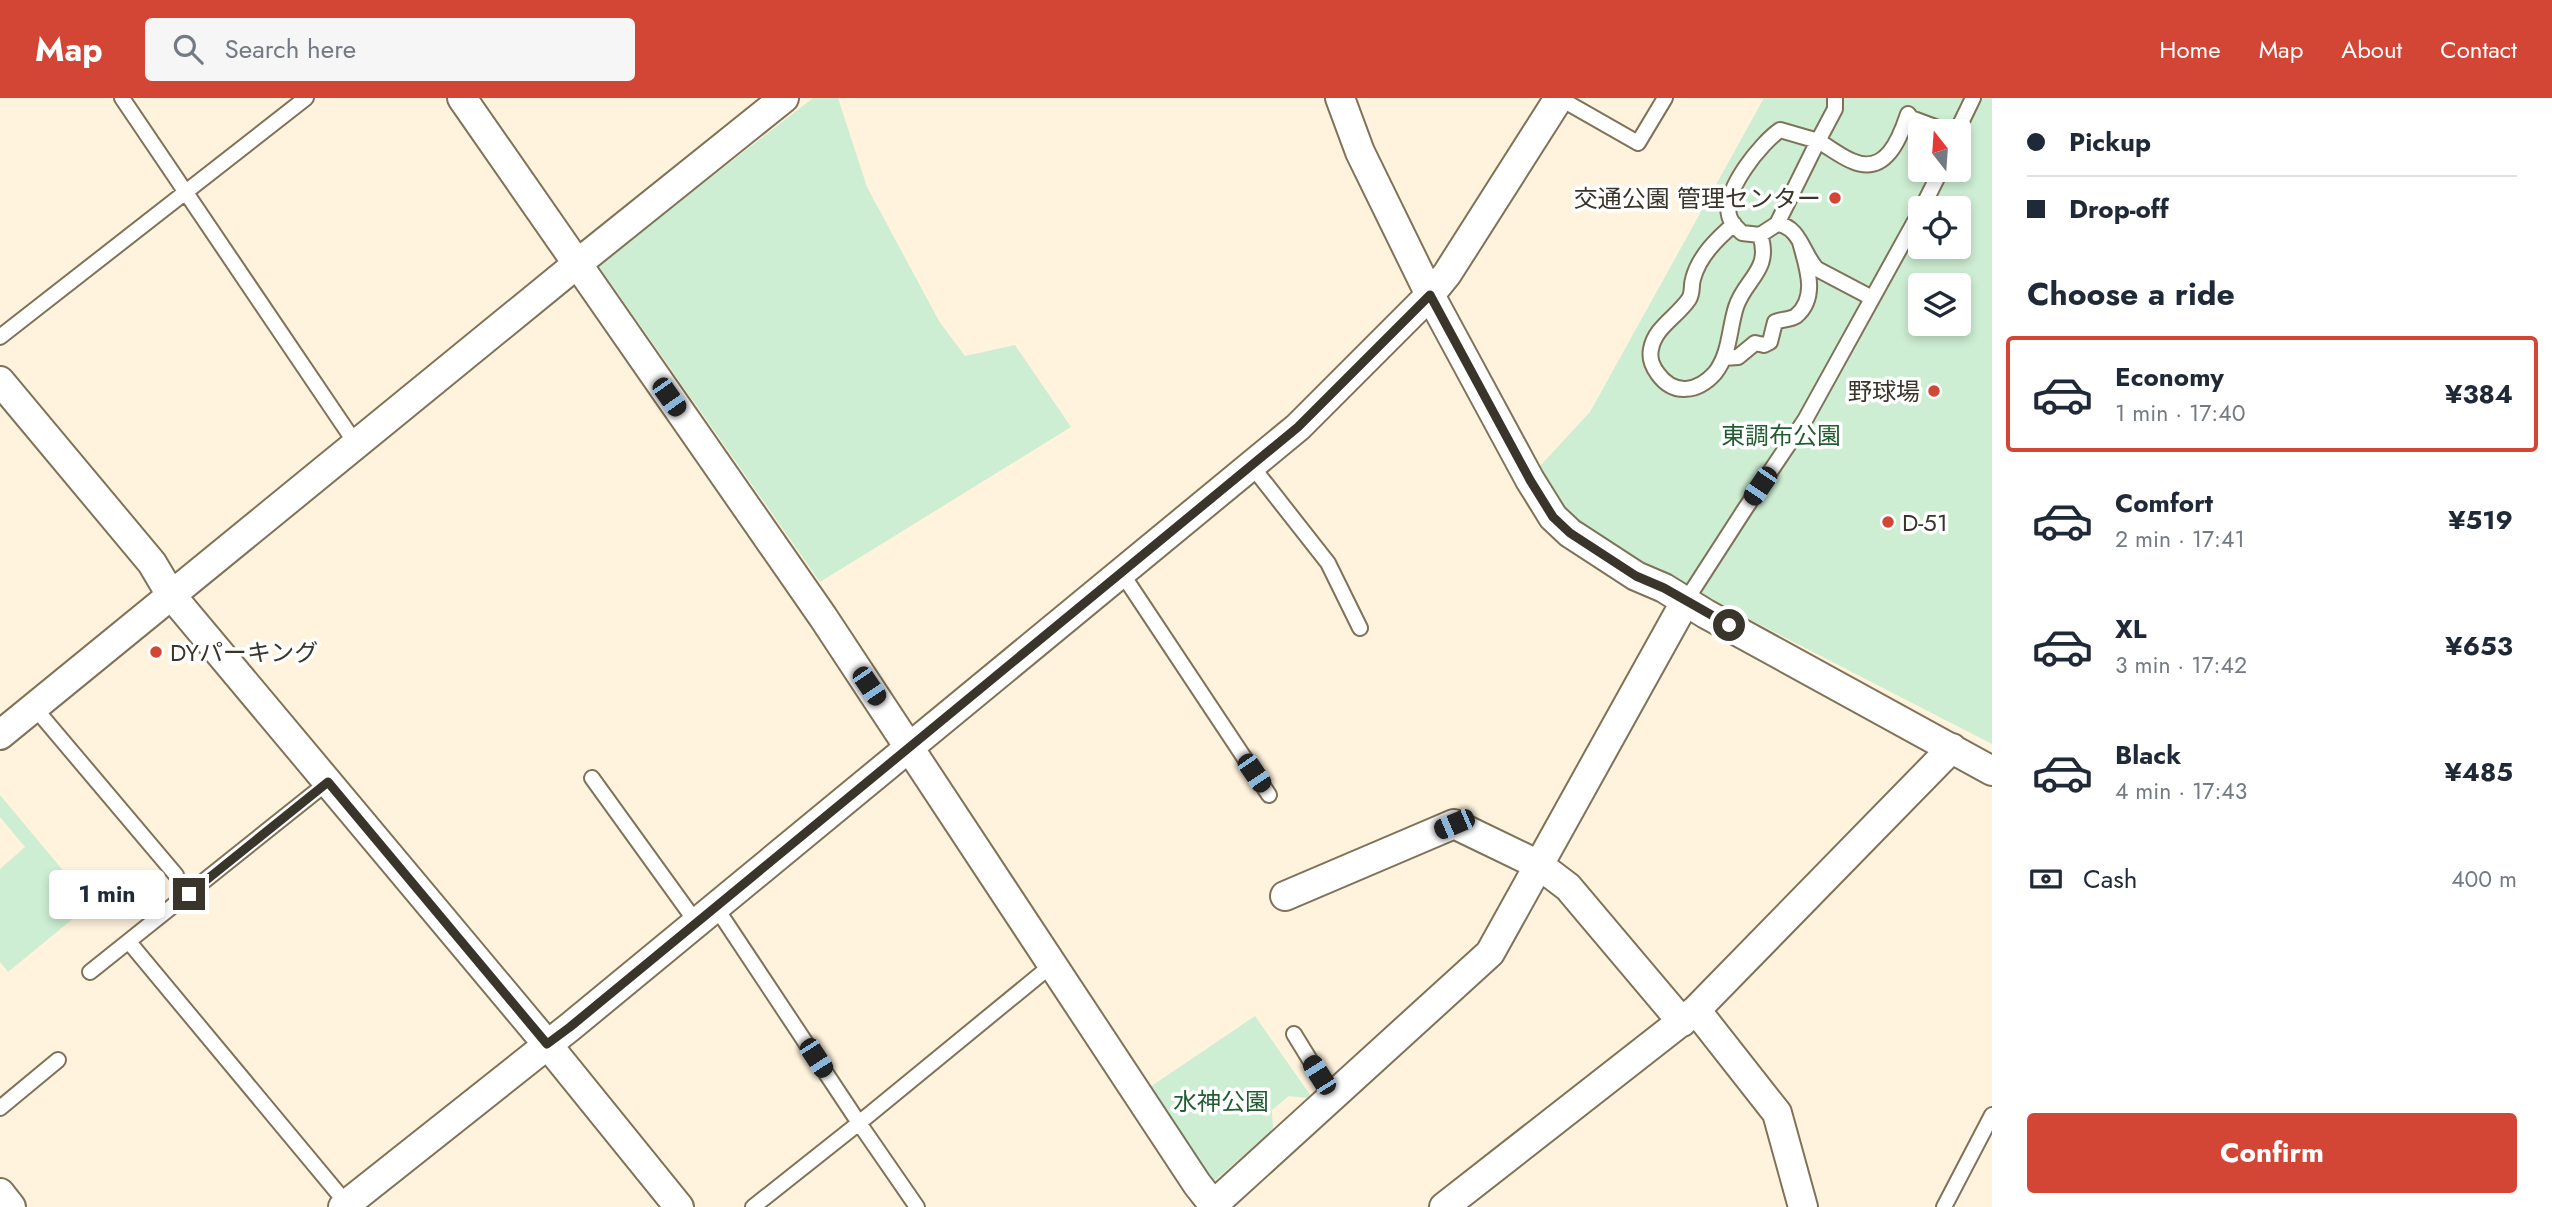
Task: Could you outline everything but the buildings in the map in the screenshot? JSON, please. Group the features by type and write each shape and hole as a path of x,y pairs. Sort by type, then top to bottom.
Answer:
{"street":[{"path":"462,98 823,617 1213,1206 1490,953 1685,602"},
{"path":"0,735 784,98"},
{"path":"1340,98 1360,152 1430,295 1530,480 1553,517 1570,533 1625,569 1992,771"},
{"path":"345,1205 570,1027 1298,427 1430,295 1447,274 1559,98"},
{"path":"0,381 152,562 171,596 547,1044 679,1207"},
{"path":"1444,1207 1689,1016 1952,748"},
{"path":"1285,896 1454,824 1539,865 1567,887 1777,1113 1803,1207"},
{"path":"0,1193 12,1207"}],"lane":[{"path":"122,98 356,444"},
{"path":"0,337 306,98"},
{"path":"1559,98 1638,143 1665,98"},
{"path":"1835,98 1835,109 1818,141 1777,224 1760,235 1742,233 1729,215 1729,198 1751,159 1768,138 1780,130 1818,141 1853,162 1871,163 1886,158 1899,140 1914,98"},
{"path":"1963,119 1973,98"},
{"path":"1909,114 1914,119"},
{"path":"1734,224 1709,247 1693,279 1691,297 1657,333 1651,349 1652,365 1656,371 1669,385 1681,391 1701,386 1717,370 1724,358 1736,306 1763,262 1760,235"},
{"path":"1777,224 1793,231 1810,262 1817,269 1872,298"},
{"path":"1685,602 1805,420 1908,233"},
{"path":"1724,358 1738,357 1755,343 1764,345 1770,342 1774,322 1795,316 1801,309 1809,292 1809,279 1800,242"},
{"path":"1251,466 1328,563 1360,628"},
{"path":"1121,572 1269,795"},
{"path":"34,707 176,876"},
{"path":"593,778 706,914 917,1207"},
{"path":"90,972 328,782"},
{"path":"129,942 345,1205"},
{"path":"753,1207 1053,964"},
{"path":"1294,1034 1332,1096"},
{"path":"0,1108 58,1060"},
{"path":"1944,1207 1992,1115"}],"green space":[{"path":"813,98 838,98 867,187 939,321 965,356 1015,345 1071,427 820,582 598,265"},
{"name":"東調布公園","path":"1764,98 1992,98 1992,744 1578,531 1552,499 1539,467 1590,412"},
{"path":"0,795 91,904 8,972 0,962 0,869 25,847 0,817"},
{"name":"水神公園","path":"1255,1016 1311,1096 1289,1096 1272,1110 1273,1129 1213,1182 1150,1087"}],"place":[{"name":"交通公園 管理センター","path":"1835,198"},
{"name":"野球場","path":"1934,391"},
{"name":"D-51","path":"1888,522"},
{"name":"DYパーキング","path":"156,652"}],"route":[{"path":"189,894 328,782 547,1044 1298,427 1430,295 1530,480 1553,517 1570,533 1636,576 1664,588 1729,625"}]}
